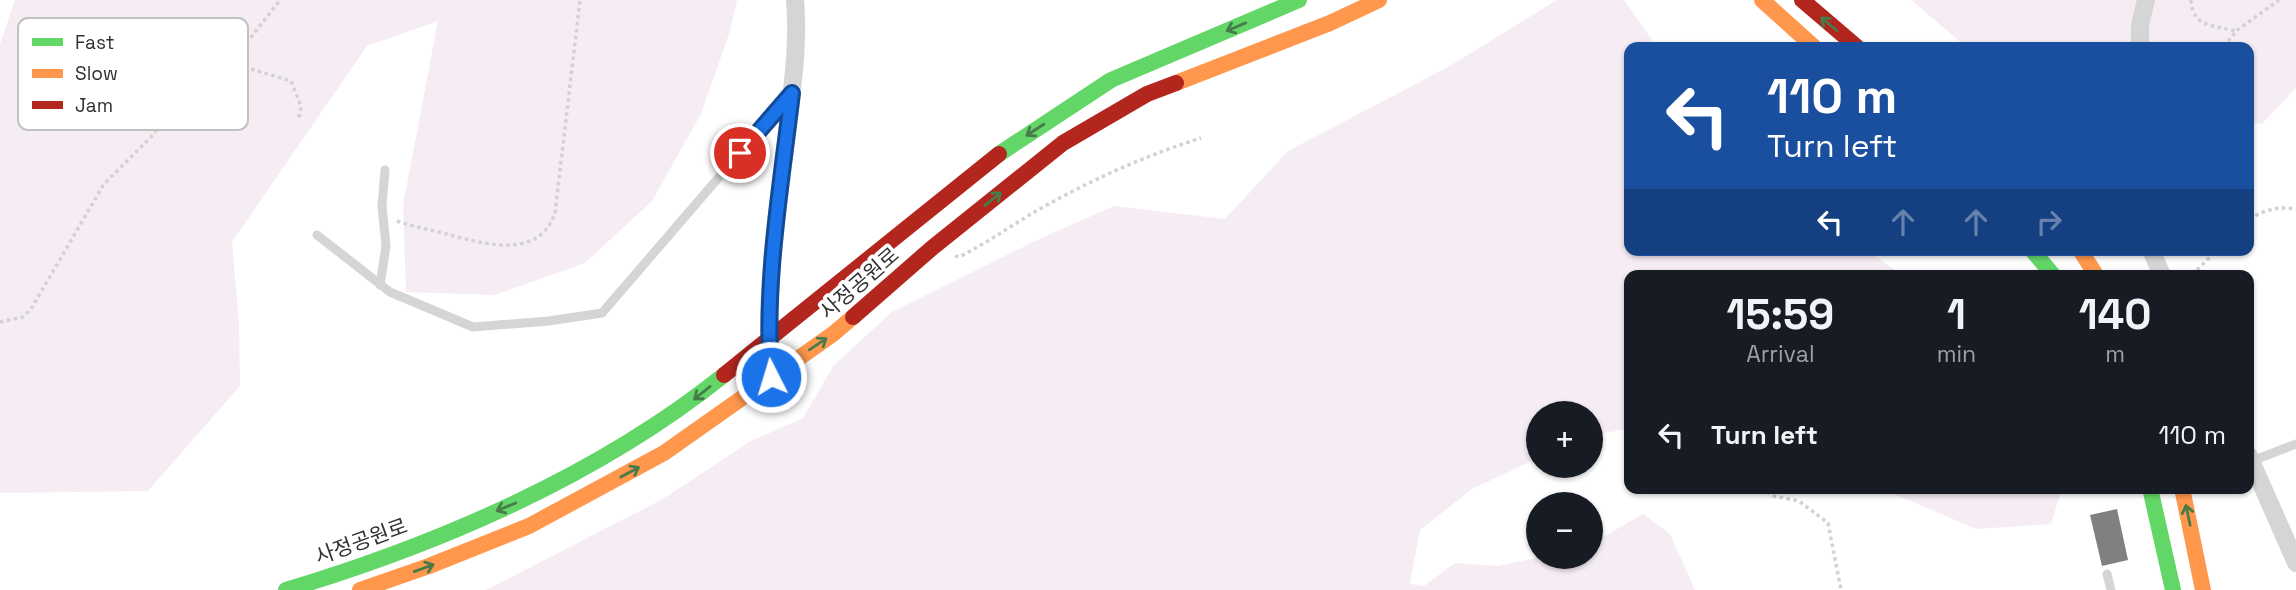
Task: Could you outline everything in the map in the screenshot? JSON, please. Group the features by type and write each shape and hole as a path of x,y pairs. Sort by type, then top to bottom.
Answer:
{"main road":[{"name":"사정공원로","path":"286,590 355,569 537,494 683,408 1004,150 1111,80 1299,0"},
{"name":"사정공원로","path":"360,590 529,526 664,453 833,334 928,251 1063,143 1147,94 1230,64 1380,0"},
{"path":"1762,0 1808,42"},
{"path":"1802,0 1851,42"},
{"path":"2037,256 2049,270"},
{"path":"2151,494 2173,590"},
{"path":"2183,494 2203,590"},
{"path":"2195,550 2220,590"},
{"path":"2161,590 2166,557"}],"street":[{"path":"771,377 768,340 773,252 792,93 797,26 794,0"},
{"path":"2140,42 2140,25 2146,0"},
{"path":"2254,468 2296,563"}],"lane":[{"path":"317,235 390,292 473,327 549,321 602,313 792,93"},
{"path":"380,285 386,246 383,217 385,170"},
{"path":"2254,458 2296,444"},
{"path":"2107,573 2111,590"}],"path":[{"path":"248,41 280,0"},
{"path":"383,217 497,246 526,242 539,236 549,226 555,213 580,0"},
{"path":"2191,0 2193,14 2198,20 2236,31"},
{"path":"2228,42 2236,31 2279,0"},
{"path":"248,68 291,81 302,106 300,115 296,118"},
{"path":"0,323 23,317 31,309 104,184 156,130"},
{"path":"928,251 959,257 1097,178 1153,153 1201,138"},
{"path":"2254,216 2265,210 2296,209"},
{"path":"2198,270 2212,256"},
{"path":"1771,494 1799,501 1828,523 1841,590"}],"shaded area":[{"path":"15,0 737,0 730,31 701,114 652,201 585,263 495,295 406,292 403,205 438,21 367,46 232,242 239,323 240,386 148,491 0,493 0,44"},
{"path":"1557,0 1624,0 1653,42 1624,42 1624,256 1875,256 1895,270 1624,270 1624,430 1603,433 1603,401 1526,401 1526,464 1472,489 1420,530 1410,584 1424,586 1455,563 1497,566 1526,560 1526,569 1603,569 1603,537 1643,514 1670,534 1695,590 486,590 661,500 751,441 803,418 834,365 892,312 1035,241 1114,206 1225,219 1288,151 1448,67"},
{"path":"1911,0 2296,0 2296,88 2262,124 2254,123 2254,42 1960,42"},
{"path":"1894,494 2060,494 2051,524 1976,529"}],"building":[{"path":"2117,509 2128,560 2102,566 2090,515"}],"traffic: fast":[{"path":"999,154 1111,80 1299,0"},
{"path":"2037,256 2049,270"},
{"path":"286,590 401,551 516,503 624,444 676,411 724,375"},
{"path":"2151,494 2173,590"}],"traffic: slow":[{"path":"1176,83 1330,23 1379,0"},
{"path":"1762,0 1808,42"},
{"path":"2084,256 2093,270"},
{"path":"360,590 529,526 664,453 833,334 853,317"},
{"path":"2183,494 2203,590"}],"traffic: jam":[{"path":"1802,0 1851,42"},
{"path":"853,317 932,248 1063,143 1147,94 1176,83"},
{"path":"724,375 999,154"}],"route":[{"path":"740,153 792,93 773,252 768,340 771,377"}]}
